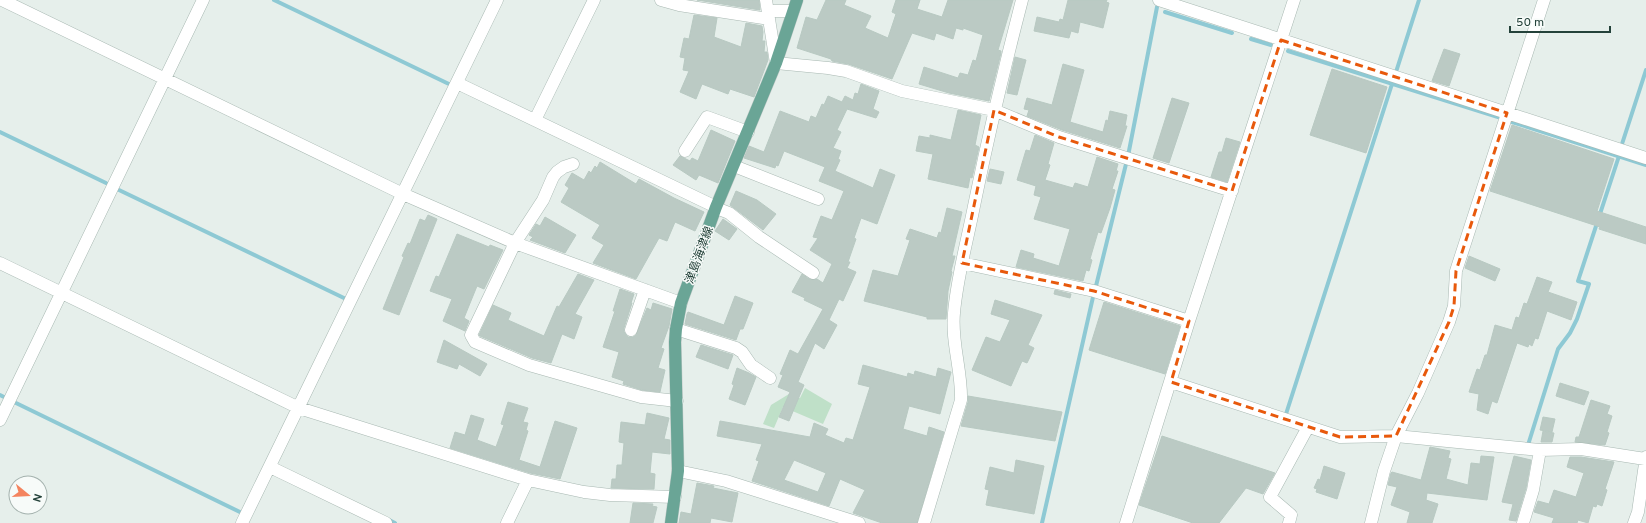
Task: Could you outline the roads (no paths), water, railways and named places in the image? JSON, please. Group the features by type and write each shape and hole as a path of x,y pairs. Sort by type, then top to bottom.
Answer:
{"main road":[{"name":"津島海津線","path":"671,523 678,471 676,329 681,303 716,207 776,63 795,5"}],"street":[{"path":"2,0 164,80 403,194 515,242 681,303"},
{"path":"0,420 203,0"},
{"path":"242,523 498,0"},
{"path":"535,120 594,0"},
{"path":"661,0 679,5 768,10 795,5"},
{"path":"924,523 961,400 953,326 954,313 962,263 994,110 1022,0"},
{"path":"1160,0 1646,158"},
{"path":"1126,523 1294,0"},
{"path":"1371,523 1384,471 1396,436 1418,394 1449,322 1454,306 1456,271 1544,0"},
{"path":"768,10 776,63 846,71 902,91 994,110 1059,137 1232,191"},
{"path":"457,83 729,213 759,237 813,273"},
{"path":"686,151 707,117 748,132"},
{"path":"573,164 564,167 557,172 543,200 515,242 471,335 474,342 529,365 641,397 676,401"},
{"path":"734,166 818,199"},
{"path":"0,263 299,408 528,480 590,493 675,497"},
{"path":"962,263 1094,291 1190,321"},
{"path":"631,330 645,290"},
{"path":"676,329 736,348 742,352 750,365 770,378"},
{"path":"1171,382 1340,437 1396,436 1540,450 1580,449 1646,458 1639,516"},
{"path":"1289,523 1291,515 1270,497 1308,427"},
{"path":"1523,523 1533,490 1540,450"},
{"path":"270,467 386,523"},
{"path":"678,471 726,481 842,521 859,523"},
{"path":"507,523 528,480"}],"waterway":[{"path":"274,0 451,85"},
{"path":"1396,72 1419,0"},
{"path":"1128,156 1157,7"},
{"path":"1165,12 1232,33"},
{"path":"1251,39 1271,45"},
{"path":"1288,51 1498,117"},
{"path":"1622,144 1646,70"},
{"path":"1286,414 1392,84"},
{"path":"1512,122 1646,165"},
{"path":"0,132 106,183"},
{"path":"1528,445 1558,349 1570,333 1577,319 1589,284 1578,281 1619,156"},
{"path":"1096,286 1126,164"},
{"path":"119,190 346,299"},
{"path":"1042,523 1093,297"},
{"path":"0,395 4,397"},
{"path":"16,403 244,514"},
{"path":"387,519 395,523"}]}
